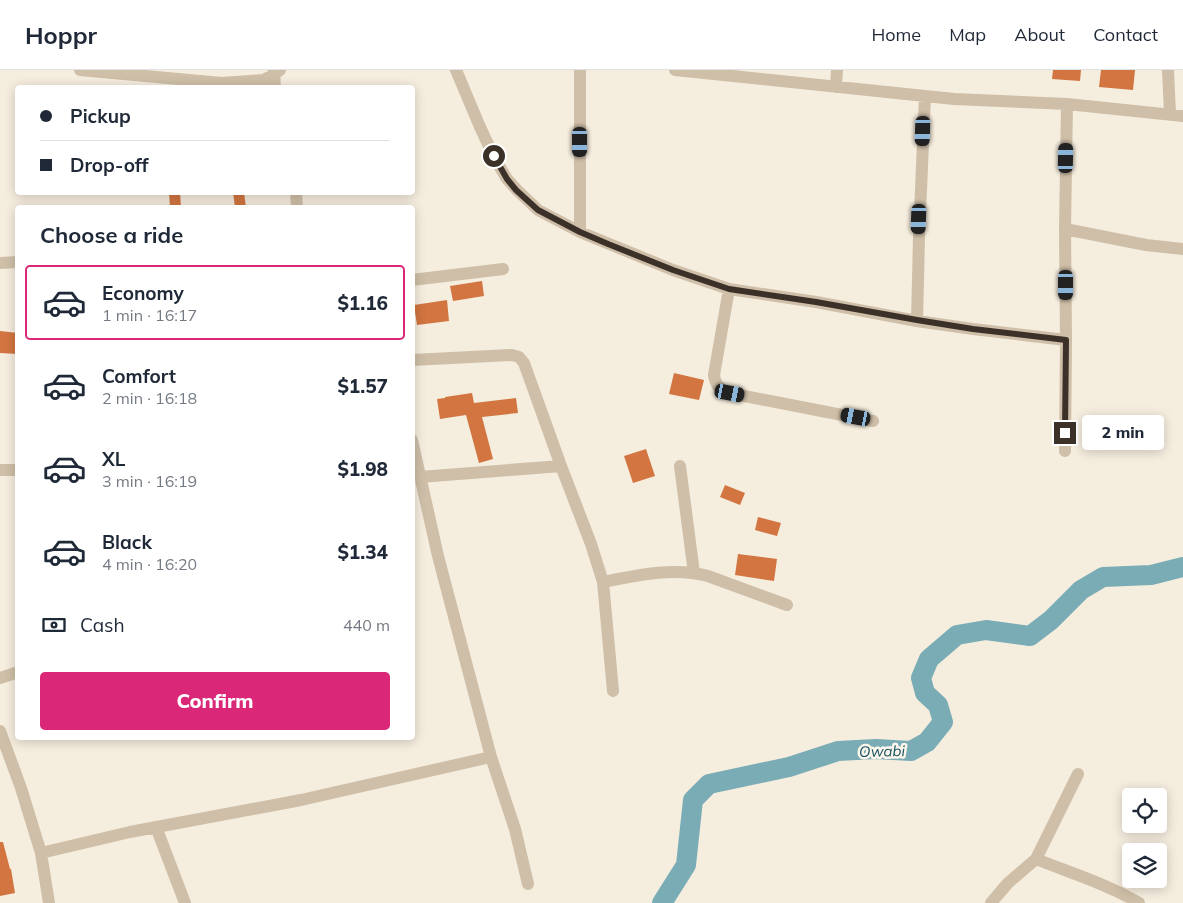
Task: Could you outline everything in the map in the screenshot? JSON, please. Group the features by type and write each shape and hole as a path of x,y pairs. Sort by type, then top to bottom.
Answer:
{"street":[{"path":"86,70 222,83 263,80 276,76"},
{"path":"456,70 480,127 507,179 538,210 580,232 673,270 729,289 973,329 1066,340"},
{"path":"580,70 580,232"},
{"path":"675,70 716,72 954,99 1067,104 1177,115 1168,70"},
{"path":"836,87 837,70"},
{"path":"917,320 924,96"},
{"path":"1065,451 1067,104"},
{"path":"1065,229 1146,245 1183,249"},
{"path":"0,263 15,262"},
{"path":"415,280 504,269"},
{"path":"729,289 714,375 718,387 730,393 874,421"},
{"path":"415,360 512,355 519,357 524,363 591,544 603,582 612,690"},
{"path":"415,452 438,556 491,757 515,829 528,884"},
{"path":"420,477 561,466"},
{"path":"680,466 694,573"},
{"path":"0,470 15,470"},
{"path":"603,582 650,573 694,573 708,576 787,605"},
{"path":"0,678 15,673"},
{"path":"0,731 21,788 41,853 49,903"},
{"path":"41,853 130,832 301,800 491,757"},
{"path":"991,903 1008,884 1036,859 1078,774"},
{"path":"156,827 185,903"},
{"path":"1036,859 1105,886 1139,903"}],"building":[{"path":"1053,70 1081,70 1080,81 1052,79"},
{"path":"1101,70 1135,70 1133,90 1099,87"},
{"path":"169,195 180,195 181,205 170,205"},
{"path":"233,195 244,195 246,205 235,205"},
{"path":"482,281 484,296 453,301 450,286"},
{"path":"447,300 449,321 417,325 415,305"},
{"path":"0,331 15,333 15,354 0,353"},
{"path":"674,373 704,380 699,400 669,394"},
{"path":"472,393 474,403 516,398 518,413 482,417 493,459 479,463 466,415 440,419 437,399"},
{"path":"646,449 655,476 633,483 624,456"},
{"path":"725,485 745,493 740,505 720,497"},
{"path":"758,517 781,523 777,536 755,530"},
{"path":"738,554 777,559 774,581 735,575"},
{"path":"0,842 3,842 11,869 15,893 0,896"}],"waterway":[{"name":"Owabi","path":"662,903 686,865 693,800 709,784 789,767 838,751 876,749 911,751 927,742 943,722 938,705 925,693 921,678 929,659 957,635 986,630 1030,636 1051,620 1081,590 1103,577 1151,575 1183,567"}],"route":[{"path":"494,156 507,179 538,210 608,244 673,270 729,289 973,329 1066,340 1065,433"}]}
